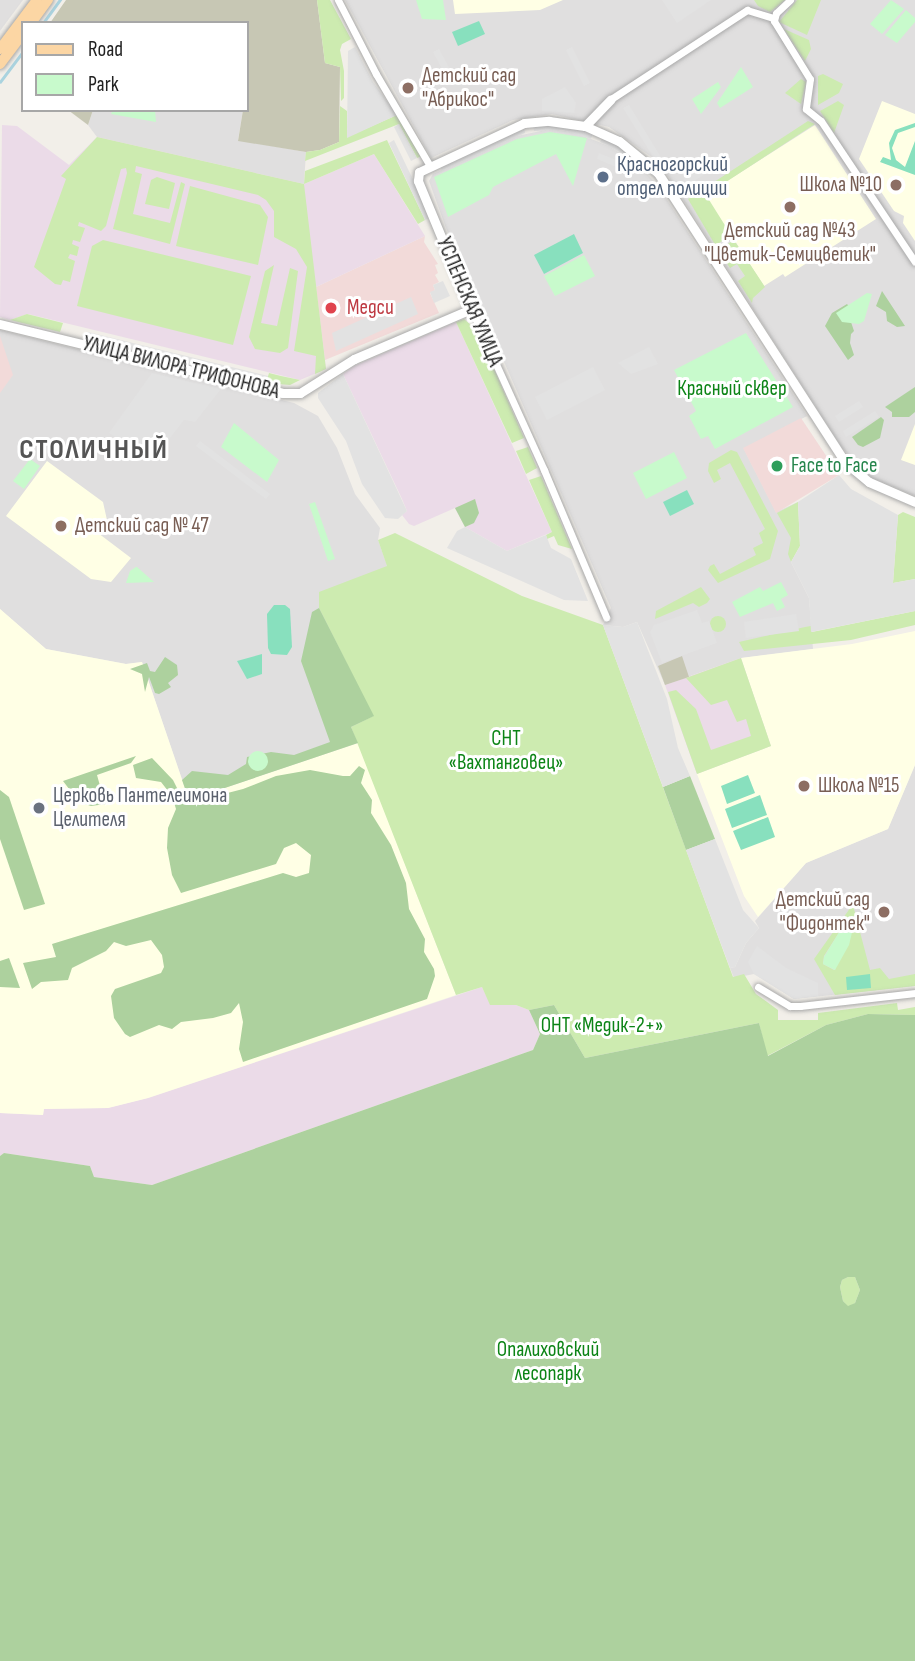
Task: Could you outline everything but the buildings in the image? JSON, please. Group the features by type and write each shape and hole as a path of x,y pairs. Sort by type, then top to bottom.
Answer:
{"main road":[{"path":"21,21 37,0"},
{"path":"32,21 48,0"},
{"path":"0,49 21,21"},
{"path":"0,64 21,36"}],"street":[{"path":"338,0 376,74 430,166 524,123 549,121 585,126 619,141 654,168 836,450 869,482 915,502"},
{"path":"774,18 790,0"},
{"path":"585,126 611,99 747,10 774,18 810,79 806,109 821,121 915,262"},
{"name":"УСПЕНСКАЯ УЛИЦА","path":"430,166 419,172 418,181 606,617"},
{"name":"УЛИЦА ВИЛОРА ТРИФОНОВА","path":"0,324 292,394 307,390 354,359 471,309"},
{"path":"758,987 790,1006 915,993"}],"shaded area":[{"path":"0,0 23,0 0,31"},
{"path":"66,0 317,0 325,63 340,67 339,142 320,150 306,152 238,141 243,112 248,112 248,21 51,21"},
{"path":"345,0 915,0 915,496 872,478 842,448 668,176 653,158 609,127 552,114 513,120 431,158"},
{"path":"453,0 563,0 540,10 455,14"},
{"path":"662,0 711,0 677,23"},
{"path":"355,47 373,82 397,115 347,138 348,51"},
{"path":"572,47 590,83 584,86 566,50"},
{"path":"439,49 453,75 447,78 433,52"},
{"path":"565,87 576,103 574,113 542,111 542,99"},
{"name":"Школа №10","path":"882,101 915,114 915,241 903,223 904,216 894,211 859,159"},
{"path":"629,105 662,159 657,163 623,108"},
{"path":"71,112 92,112 88,125"},
{"path":"92,112 243,112 238,140 306,152 304,184 97,137 88,125"},
{"path":"549,123 593,133 591,139 563,130 534,131 533,125"},
{"path":"399,124 417,158 411,161 394,127"},
{"path":"2,125 17,126 69,165 97,137 304,184 374,154 425,236 316,287 326,369 300,380 28,314 10,320 0,317"},
{"name":"Детский сад №43 \"Цветик-Семицветик\"","path":"815,125 876,219 785,277 783,274 764,286 705,195"},
{"path":"524,126 525,133 442,171 440,165"},
{"path":"550,129 573,132 609,146 637,164 656,183 807,416 744,449 776,512 798,502 791,562 809,598 813,649 741,658 665,685 637,622 623,627 603,625 611,608 446,228 429,181 433,174 517,136"},
{"path":"603,136 653,171 649,175 621,153 600,142"},
{"path":"394,140 431,217 425,220 389,143"},
{"path":"599,153 636,168 633,174 597,159"},
{"path":"700,157 706,166 705,174 688,185 684,179 691,174 686,166"},
{"path":"425,236 424,242 438,264 435,265 438,273 435,275 439,282 433,285 435,290 430,293 439,313 325,360 316,287"},
{"path":"443,281 450,296 434,303 430,292 435,290 433,285"},
{"path":"411,297 418,314 336,351 332,333"},
{"path":"456,322 552,532 507,551 465,527 455,508 414,526 409,524 402,515 407,511 402,499 343,374 354,366"},
{"path":"0,330 294,403 318,416 337,448 355,494 380,528 378,540 387,565 351,727 358,743 189,800 142,662 126,664 46,649 0,609"},
{"path":"88,332 268,376 266,383 86,339"},
{"path":"0,336 13,375 0,393"},
{"path":"649,347 658,364 631,374 618,363"},
{"path":"593,367 605,390 547,420 535,397"},
{"path":"152,373 221,389 195,422 184,420 153,460 109,433"},
{"path":"343,374 407,511 398,519 385,518 362,484 346,441 318,398 318,393"},
{"path":"859,401 863,407 839,422 835,416"},
{"path":"875,411 879,417 846,437 843,431"},
{"path":"801,418 839,475 776,513 743,448"},
{"path":"915,424 915,465 901,460"},
{"path":"200,441 270,494 266,499 196,446"},
{"name":"Детский сад № 47","path":"47,461 103,502 107,520 98,533 131,558 111,582 91,579 6,516"},
{"path":"839,475 851,489 898,515 893,583 915,579 915,611 811,632 809,598 791,562 800,546 798,502"},
{"path":"465,527 507,551 546,535 551,548 571,559 588,601 564,600 447,548 457,531"},
{"path":"0,609 46,649 126,664 142,662 189,800 358,743 456,995 148,1098 108,1108 44,1109 43,1115 0,1113"},
{"path":"697,610 702,623 709,621 717,643 662,663 650,632 654,625"},
{"path":"796,614 799,631 746,638 744,622"},
{"path":"637,622 667,699 678,748 690,776 663,787 603,625 623,627"},
{"name":"Школа №15","path":"915,631 915,765 888,829 806,863 758,917 744,896 697,774 771,746 741,658 852,644"},
{"path":"682,656 689,677 665,685 658,666"},
{"path":"741,658 771,746 697,774 665,685"},
{"path":"915,765 915,986 794,999 754,974 734,978 730,968 735,967 746,943 759,928 755,921 806,863 888,829"},
{"path":"715,839 743,910 759,928 746,943 735,967 730,968 686,850"},
{"path":"757,946 786,968 818,983 818,996 794,999 754,974 748,962"},
{"path":"482,987 491,1005 516,1005 529,1010 540,1034 533,1050 152,1185 94,1177 90,1166 4,1153 0,1156 0,1113 43,1115 44,1109 108,1108 148,1098"}],"green space":[{"path":"317,0 330,0 351,39 342,44 340,50 344,71 344,98 341,101 340,67 325,63"},
{"path":"416,0 443,0 446,20 422,19"},
{"path":"754,0 785,0 770,12 758,6"},
{"path":"797,0 821,0 807,35 779,22"},
{"path":"891,0 904,9 882,34 870,24"},
{"path":"906,10 915,18 915,22 897,43 885,35"},
{"path":"479,21 485,34 458,46 452,32"},
{"path":"784,29 809,40 811,49 805,61"},
{"path":"741,67 753,87 720,108 717,103"},
{"path":"823,74 843,84 839,93 818,105 818,76"},
{"path":"801,79 806,82 801,104 785,93"},
{"path":"718,82 721,87 701,114 692,99"},
{"path":"838,101 844,105 834,133 820,111"},
{"path":"340,106 347,111 347,137 397,115 422,156 417,158 399,124 305,161 306,152 320,150 339,142"},
{"path":"155,112 156,122 111,114"},
{"path":"808,121 815,124 706,195 731,235 716,245 688,199"},
{"path":"915,123 915,127 898,133 892,148 896,160 905,167 915,141 915,175 880,162 883,157 891,160 889,143 895,130"},
{"path":"550,132 587,138 573,186 556,154 493,187 489,195 448,217 434,177 517,139"},
{"path":"97,137 304,184 326,369 315,374 316,356 294,351 307,267 296,249 274,237 274,211 266,200 258,195 136,166 135,172 142,174 133,214 170,223 181,182 185,184 170,244 113,229 127,173 126,168 121,169 106,226 101,231 79,222 78,226 85,228 80,242 73,240 72,244 79,247 77,256 70,254 68,258 75,261 70,282 63,280 61,285 55,284 34,267 66,179 61,176"},
{"path":"387,140 425,220 418,224 374,154 304,184 305,171"},
{"path":"157,177 175,183 169,209 145,204 151,180"},
{"path":"190,186 260,205 268,217 258,265 176,246"},
{"path":"574,234 583,253 544,274 534,255"},
{"path":"103,240 251,276 233,345 77,306 92,246"},
{"path":"734,240 765,287 753,298 752,303 738,281 745,276 737,264 730,268 718,250"},
{"path":"584,255 595,276 555,296 544,276"},
{"path":"274,265 261,323 277,326 290,268 298,271 288,348 280,353 255,349 249,337 265,271"},
{"path":"882,291 905,326 897,327 887,321 886,312 876,306"},
{"path":"867,293 872,294 864,321 859,324 842,322 836,313"},
{"path":"847,304 852,310 850,319 854,331 850,343 854,355 848,360 825,326 832,313"},
{"path":"27,314 63,323 60,332 10,320"},
{"path":"464,319 477,330 524,438 512,443 456,322"},
{"name":"Красный сквер","path":"746,333 793,407 715,449 708,436 701,439 689,416 696,411 674,370"},
{"path":"269,373 300,380 290,385 266,383"},
{"path":"915,387 915,412 909,417 892,417 892,412 885,407"},
{"path":"881,417 884,420 880,438 863,447 858,445 852,437"},
{"path":"234,423 279,460 267,482 221,447"},
{"path":"528,447 537,468 526,474 516,451"},
{"path":"731,450 737,452 778,531 770,559 718,583 708,570 710,566 714,564 720,574 756,555 753,548 763,543 759,533 765,529 730,463 717,470 721,479 714,483 708,471 709,463"},
{"path":"674,452 687,478 646,499 633,473"},
{"path":"30,459 40,466 24,489 13,481"},
{"path":"541,476 572,549 558,545 554,536 547,539 546,535 552,532 529,480"},
{"path":"687,490 694,504 670,516 663,502"},
{"path":"475,499 479,513 474,523 465,527 455,508"},
{"path":"315,502 335,559 328,561 309,504"},
{"path":"798,502 800,546 791,562 788,554 791,538 777,513"},
{"path":"903,512 915,517 915,579 893,583 898,515"},
{"name":"СНТ «Вахтанговец»","path":"395,533 522,596 603,625 733,977 744,974 756,994 778,1010 778,1020 818,1020 818,1013 897,1003 898,1010 915,1007 915,1015 868,1014 826,1025 767,1056 759,1023 585,1058 554,1005 529,1010 516,1005 490,1005 482,987 456,995 351,727 373,716 319,608 319,592 387,566 378,540"},
{"path":"137,567 154,582 126,583 130,571"},
{"path":"781,582 788,595 781,599 785,607 777,611 773,603 740,617 732,602 760,587 763,591"},
{"path":"701,587 710,599 707,603 699,607 693,603 655,619 656,611"},
{"path":"274,605 285,605 290,609 292,647 287,655 271,654 268,648 267,614"},
{"path":"319,608 374,716 351,727 358,743 189,800 182,780 192,771 228,775 246,764 247,757 271,752 294,755 330,742 301,661 312,612"},
{"path":"915,611 915,625 851,640 744,651 739,642 805,627 811,626 812,632"},
{"path":"715,616 721,616 726,624 724,630 715,632 710,627 710,621"},
{"path":"262,654 262,674 247,679 237,661"},
{"path":"165,657 177,665 178,675 168,683 171,687 159,694 155,693 149,677 145,692 142,674 130,669 147,663 150,671 155,672"},
{"path":"741,658 771,746 697,774 668,692 676,690 696,709 711,750 751,736 746,719 737,722 727,700 711,705 686,678"},
{"path":"258,751 265,754 268,761 265,768 258,771 251,768 248,761 251,754"},
{"path":"136,756 131,763 97,775 106,804 91,806 79,802 63,781"},
{"path":"152,758 173,780 185,804 243,789 276,776 310,770 350,776 359,766 365,770 361,783 372,800 371,813 391,845 406,883 409,909 425,939 424,952 434,969 435,976 427,999 243,1062 239,1049 243,1022 239,1003 231,1013 213,1018 181,1022 172,1029 159,1025 130,1037 125,1034 114,1018 111,996 115,989 161,973 164,967 162,955 151,940 126,946 114,942 106,951 72,968 68,980 41,982 32,989 23,963 56,957 52,944 283,873 296,877 309,873 311,855 296,843 284,848 276,864 181,893 172,875 167,848 168,828 176,809 172,796 161,782 136,778 133,765"},
{"path":"748,775 755,793 727,804 721,786"},
{"path":"690,776 715,839 686,850 663,787"},
{"path":"0,790 9,797 45,904 24,910 0,839"},
{"path":"760,795 767,815 732,828 725,809"},
{"path":"768,817 775,837 741,850 733,831"},
{"path":"858,897 860,905 854,909 870,970 880,968 889,979 915,974 915,986 835,995 814,959","holes":["849,917 835,970 823,964 824,956"]},
{"path":"849,916 855,920 849,945 835,970 823,964 824,957"},
{"path":"9,958 20,988 0,987 0,961"},
{"path":"870,974 871,988 847,990 846,977"},
{"name":"Опалиховский лесопарк","path":"554,1005 585,1058 759,1023 768,1056 826,1025 868,1014 915,1015 915,1661 0,1661 0,1156 4,1153 90,1166 94,1177 152,1185 533,1050 540,1034 529,1010","holes":["855,1277 860,1290 855,1303 848,1306 843,1301 840,1287 842,1280"]},
{"path":"855,1277 860,1290 855,1303 848,1307 843,1301 840,1287 842,1280"}],"waterway":[{"path":"44,21 60,0"},
{"path":"0,82 21,54"}],"place":[{"name":"Детский сад \"Абрикос\"","path":"408,88"},
{"name":"Красногорский отдел полиции","path":"603,177"},
{"name":"Школа №10","path":"896,185"},
{"name":"Детский сад №43 \"Цветик-Семицветик\"","path":"790,207"},
{"name":"Медси","path":"331,308"},
{"name":"Face to Face","path":"777,466"},
{"name":"Детский сад № 47","path":"61,526"},
{"name":"Школа №15","path":"804,786"},
{"name":"Церковь Пантелеимона Целителя","path":"39,808"},
{"name":"Детский сад \"Фидонтек\"","path":"884,912"}],"district":[{"name":"СТОЛИЧНЫЙ","path":"94,450"}],"park label":[{"name":"ОНТ «Медик-2+»","path":"602,1026"}]}
